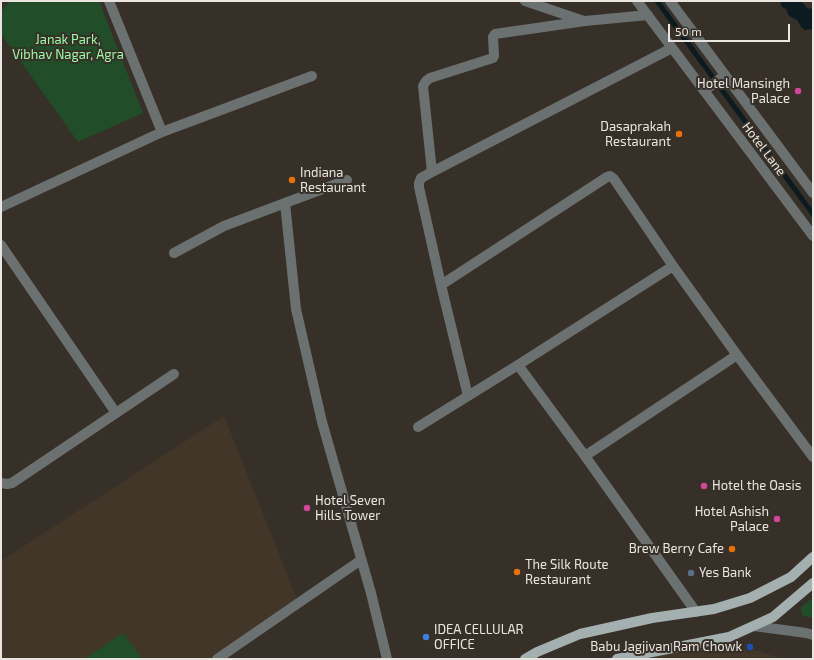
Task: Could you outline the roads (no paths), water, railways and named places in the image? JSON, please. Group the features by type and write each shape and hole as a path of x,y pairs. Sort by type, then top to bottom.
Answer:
{"main road":[{"path":"525,659 537,652 580,634 652,618 714,609 750,598 791,577 813,557"},
{"path":"617,659 729,637 773,617 813,583"}],"street":[{"path":"109,1 162,132"},
{"path":"525,1 585,21"},
{"name":"Hotel Lane","path":"637,1 813,236"},
{"name":"Hotel Lane","path":"670,1 813,193"},
{"path":"432,172 423,86 430,78 493,58 493,37 495,34 585,21 648,15"},
{"path":"468,396 419,187 421,178 672,48"},
{"path":"704,91 725,75"},
{"path":"1,208 162,132 312,76"},
{"path":"441,286 600,181 610,176 614,179 673,266 737,355 813,457"},
{"path":"174,253 224,226 347,180"},
{"path":"285,202 296,309 322,422 371,593 387,659"},
{"path":"1,245 116,413"},
{"path":"418,427 673,266"},
{"path":"585,456 737,355"},
{"path":"518,365 696,612"},
{"path":"1,483 12,483 174,374"},
{"path":"217,659 361,560"},
{"path":"754,626 813,635"}],"waterway":[{"path":"657,1 813,214"}],"place":[{"name":"Hotel Mansingh Palace","path":"798,91"},
{"name":"Dasaprakah Restaurant","path":"679,134"},
{"name":"Indiana Restaurant","path":"292,180"},
{"name":"Hotel the Oasis","path":"704,486"},
{"name":"Hotel Seven Hills Tower","path":"307,508"},
{"name":"Hotel Ashish Palace","path":"777,519"},
{"name":"Brew Berry Cafe","path":"732,549"},
{"name":"The Silk Route Restaurant","path":"517,572"},
{"name":"Yes Bank","path":"691,573"},
{"name":"IDEA CELLULAR OFFICE","path":"426,637"},
{"name":"Babu Jagjivan Ram Chowk","path":"750,647"}],"park label":[{"name":"Janak Park, Vibhav Nagar, Agra","path":"68,48"}]}
